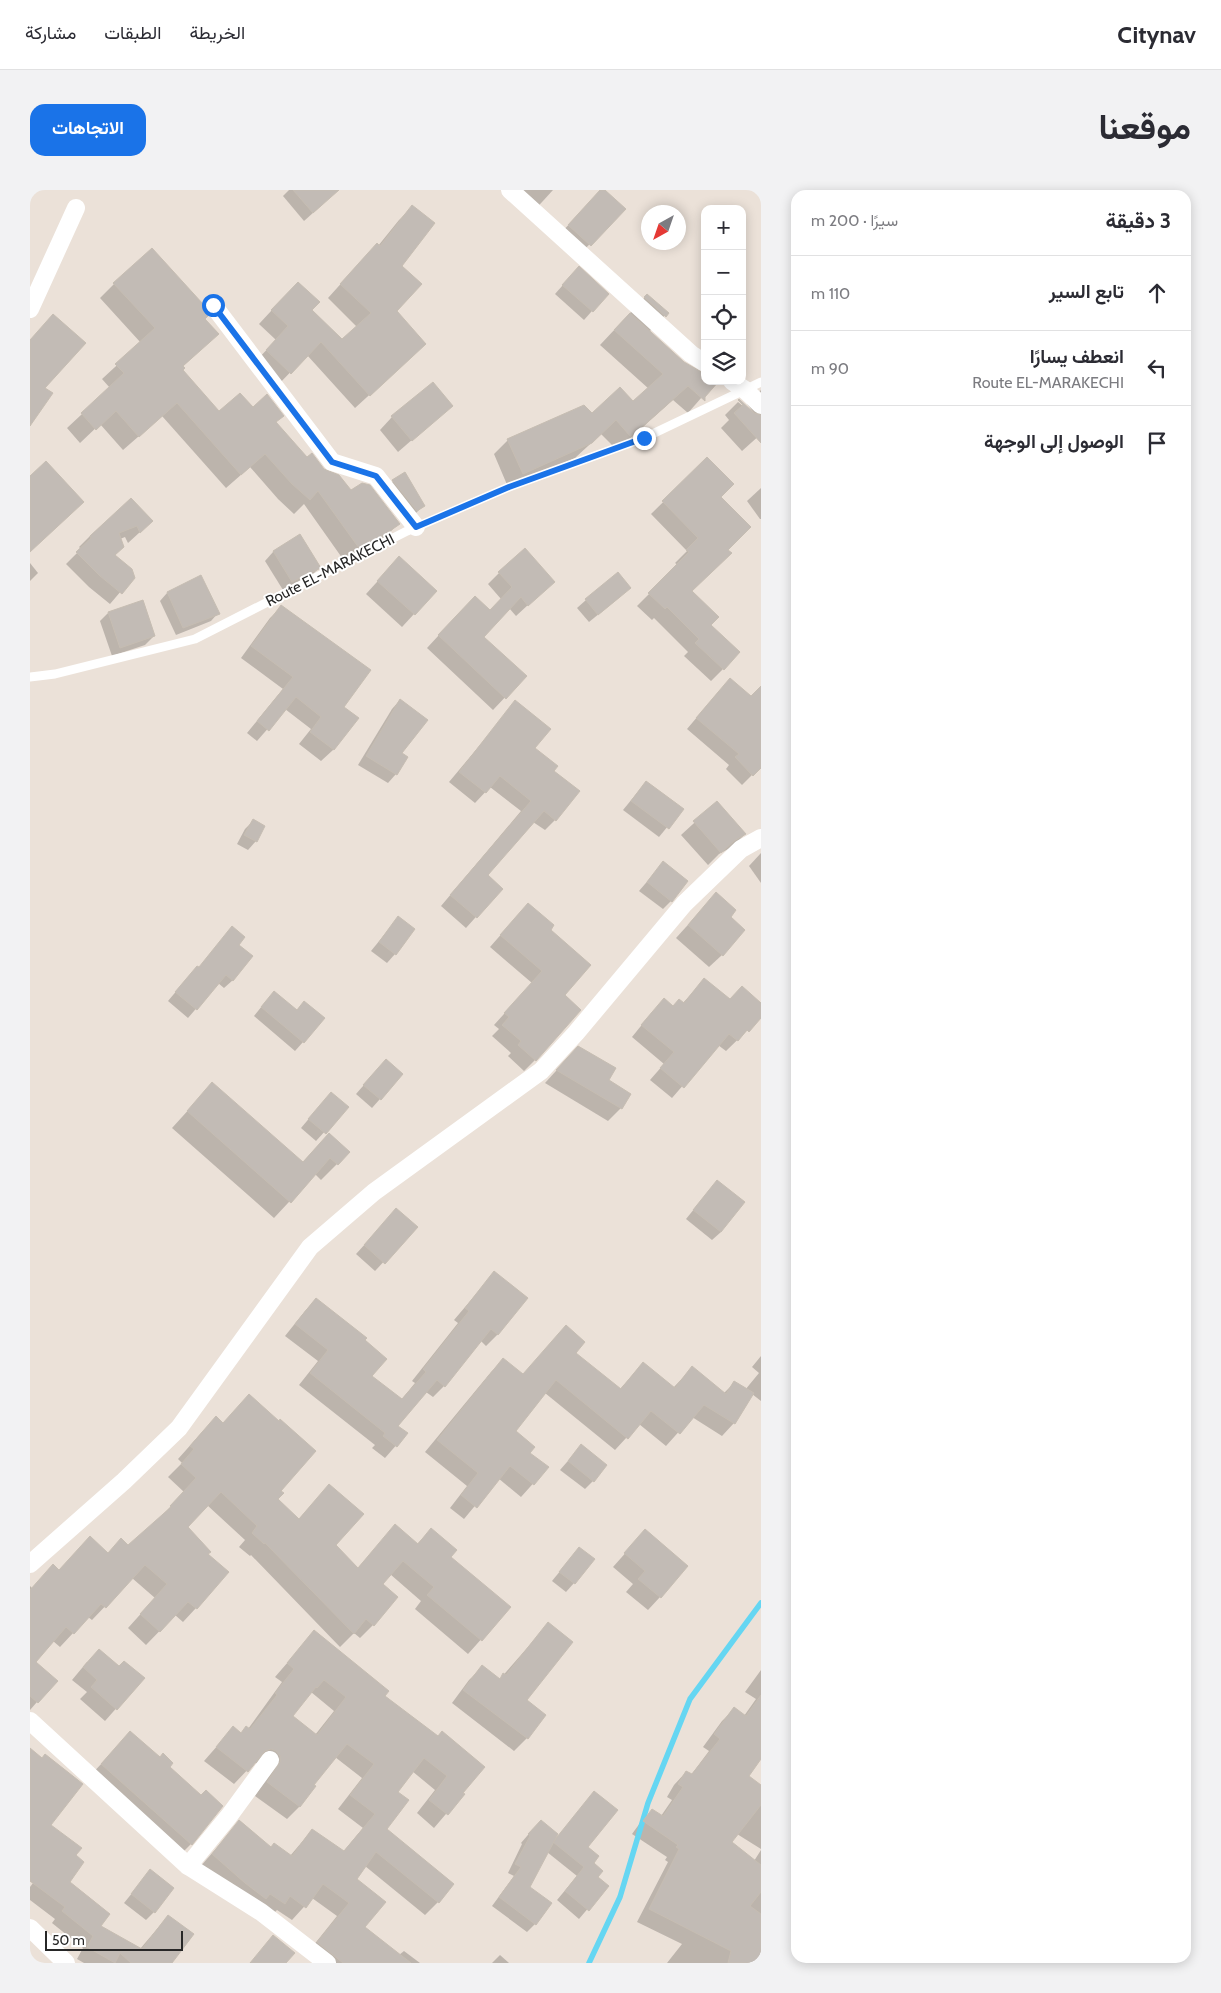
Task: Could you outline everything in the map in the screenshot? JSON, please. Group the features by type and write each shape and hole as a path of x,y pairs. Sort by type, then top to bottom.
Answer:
{"street":[{"path":"510,190 691,354 701,360"},
{"path":"30,309 76,208"},
{"path":"213,305 332,462 376,476 416,527"},
{"path":"738,385 761,405"},
{"path":"30,1564 124,1481 180,1428 310,1247 374,1192 541,1071 576,1033 684,904 741,849 761,838"},
{"path":"30,1721 188,1866 262,1912 327,1963"},
{"path":"188,1866 229,1816 270,1760"},
{"path":"30,1928 66,1963"}],"lane":[{"name":"Route EL-MARAKECHI","path":"746,384 761,382"},
{"name":"Route EL-MARAKECHI","path":"30,676 55,674 195,639 416,527 509,487 644,438 738,385"}],"building":[{"path":"293,190 339,190 313,213"},
{"path":"600,190 605,190 626,209 591,246 568,225"},
{"path":"412,205 435,223 402,266 422,284 397,311 426,344 370,396 321,342 291,374 266,350 288,326 271,310 298,282 320,302 312,310 342,339 371,313 340,284 377,243 380,246"},
{"path":"152,248 203,304 208,316 205,319 219,334 183,366 185,368 183,370 219,411 240,393 253,407 267,394 284,416 276,422 307,457 312,453 324,469 339,475 351,490 362,483 370,485 400,524 381,537 359,548 318,491 310,500 292,484 265,454 241,475 177,403 139,437 116,411 96,430 81,413 124,373 115,364 155,328 113,283"},
{"path":"579,266 609,294 593,312 562,285"},
{"path":"647,294 669,313 666,317 644,297"},
{"path":"630,313 684,362 701,372 701,385 716,385 705,397 705,401 688,386 632,436 616,420 592,443 523,474 507,439 584,405 592,413 620,387 633,401 663,374 614,330"},
{"path":"53,314 86,343 45,388 53,393 30,426 30,340"},
{"path":"433,382 453,406 412,441 391,416"},
{"path":"739,399 754,413 761,415 761,443 734,413 743,405"},
{"path":"707,457 734,484 721,497 751,527 728,550 732,553 692,591 719,617 711,625 740,652 724,670 695,643 699,639 667,607 665,609 648,593 689,552 686,550 698,538 662,501"},
{"path":"46,461 84,502 30,552 30,476"},
{"path":"405,472 425,506 417,511 392,480"},
{"path":"131,498 153,521 140,533 137,526 119,533 124,547 115,555 132,569 135,578 122,594 100,576 76,552 91,538 90,536"},
{"path":"300,534 321,568 292,582 273,551"},
{"path":"525,548 555,582 528,606 521,597 484,637 527,676 506,699 438,635 475,596 490,610 512,587 498,572"},
{"path":"399,556 437,591 415,615 377,581"},
{"path":"618,572 631,588 598,615 585,599"},
{"path":"201,575 220,614 183,628 167,592"},
{"path":"143,600 155,636 120,648 108,612"},
{"path":"281,605 371,670 344,707 359,718 334,750 310,732 321,717 296,697 269,731 257,721 293,677 251,646"},
{"path":"730,678 751,696 761,686 761,768 753,776 735,757 739,754 696,718"},
{"path":"400,699 428,720 402,753 408,757 397,775 366,756"},
{"path":"515,700 551,729 535,748 558,766 554,771 580,791 556,821 544,811 488,875 503,889 477,918 450,895 531,801 500,776 486,793 459,772"},
{"path":"646,781 684,809 669,829 631,801"},
{"path":"717,801 746,834 734,841 721,853 693,821"},
{"path":"253,819 265,826 257,842 244,835"},
{"path":"663,861 688,881 672,902 647,882"},
{"path":"716,892 736,910 731,917 745,930 723,956 688,925"},
{"path":"528,903 554,925 551,930 591,965 565,995 581,1010 536,1061 518,1045 521,1041 502,1025 509,1017 504,1013 542,971 500,935"},
{"path":"398,916 415,929 396,955 379,942"},
{"path":"232,926 245,937 239,945 253,956 233,981 226,975 197,1010 175,992 197,966 199,967"},
{"path":"704,978 730,999 742,986 761,1003 761,1018 738,1041 729,1034 684,1088 660,1068 674,1052 641,1025 664,998 673,1006 679,999 684,1003"},
{"path":"274,991 297,1010 304,1001 325,1018 304,1043 261,1007"},
{"path":"578,1046 616,1068 609,1080 631,1094 622,1109 556,1070"},
{"path":"386,1059 403,1074 381,1100 363,1085"},
{"path":"212,1082 303,1162 329,1133 350,1152 338,1165 330,1158 291,1203 187,1111"},
{"path":"331,1092 349,1107 326,1134 308,1119"},
{"path":"717,1180 745,1202 721,1232 693,1210"},
{"path":"396,1208 418,1227 385,1264 364,1245"},
{"path":"494,1271 528,1298 498,1335 491,1329 445,1387 437,1380 398,1426 408,1433 397,1447 383,1436 385,1433 310,1373 328,1350 295,1324 316,1298 367,1338 365,1340 387,1359 372,1376 402,1399 426,1372 423,1369 469,1311 465,1308"},
{"path":"566,1325 585,1342 576,1353 621,1389 643,1362 675,1388 692,1366 726,1394 734,1381 754,1393 735,1424 704,1405 680,1434 651,1411 628,1439 556,1380 516,1431 535,1447 530,1453 549,1467 534,1485 510,1466 477,1508 461,1495 478,1473 437,1440 503,1358 523,1374"},
{"path":"249,1394 316,1451 281,1491 284,1493 278,1499 299,1519 329,1484 364,1514 336,1545 358,1568 395,1524 418,1544 431,1528 457,1550 451,1557 511,1607 482,1641 427,1595 434,1587 403,1561 383,1584 398,1597 374,1626 366,1619 354,1634 265,1543 252,1533 257,1526 221,1492 188,1527 211,1552 208,1554 229,1572 197,1609 188,1602 160,1632 140,1614 167,1584 145,1565 106,1608 101,1604 74,1634 66,1627 36,1662 58,1681 38,1703 30,1696 30,1590 53,1564 59,1570 90,1536 108,1553 121,1538 128,1545 171,1507 196,1478 181,1464 194,1449 190,1446 216,1416 223,1423"},
{"path":"581,1444 607,1465 594,1482 568,1461"},
{"path":"645,1529 688,1566 661,1598 638,1579 645,1571 624,1553"},
{"path":"579,1547 595,1559 575,1584 559,1572"},
{"path":"548,1622 573,1642 527,1700 546,1715 528,1739 463,1690 482,1665 500,1679 503,1673 506,1675"},
{"path":"314,1630 389,1691 385,1696 438,1736 442,1731 485,1767 463,1793 465,1794 448,1815 429,1800 447,1776 424,1758 398,1792 409,1800 387,1829 454,1884 439,1903 376,1852 357,1879 386,1902 365,1927 411,1963 343,1963 317,1942 349,1903 323,1884 306,1908 290,1896 285,1904 270,1894 266,1899 212,1854 239,1820 271,1847 274,1843 292,1856 312,1829 344,1851 375,1814 350,1795 374,1764 347,1744 314,1785 316,1786 300,1807 267,1782 280,1762 280,1756 276,1751 271,1749 265,1751 248,1772 216,1747 233,1726 241,1733 246,1726 250,1729 277,1695 275,1693 294,1669 287,1663","holes":["324,1680 346,1697 317,1735 293,1716"]},
{"path":"99,1649 119,1666 124,1661 145,1678 117,1710 91,1687 97,1680 83,1667"},
{"path":"761,1695 761,1759 749,1776 761,1785 761,1805 732,1842 761,1865 761,1892 750,1906 761,1914 761,1963 728,1963 731,1951 649,1909 679,1849 676,1847 678,1845 643,1821 652,1809 663,1816 683,1787 678,1784 686,1771 692,1774 720,1739 714,1734 734,1707 746,1716"},
{"path":"130,1731 160,1757 163,1753 173,1763 170,1767 201,1795 206,1790 223,1806 192,1845 101,1764"},
{"path":"30,1748 42,1758 45,1754 83,1784 51,1825 82,1848 76,1855 84,1862 70,1882 110,1914 101,1926 142,1949 168,1915 194,1934 172,1963 131,1963 120,1953 115,1963 87,1947 93,1936 62,1911 65,1907 30,1881"},
{"path":"594,1791 618,1810 588,1847 599,1856 594,1863 603,1871 598,1877 609,1886 589,1911 565,1891 584,1867 553,1842"},
{"path":"541,1820 558,1834 530,1887 552,1903 536,1925 499,1897 521,1867 515,1864 530,1836 528,1834"},
{"path":"150,1869 174,1888 155,1913 131,1894"},
{"path":"273,1935 295,1953 286,1963 250,1963"}],"waterway":[{"path":"589,1963 620,1897 648,1803 690,1699 761,1603"}],"route":[{"path":"213,305 332,462 376,476 416,527 509,487 644,438"}]}
